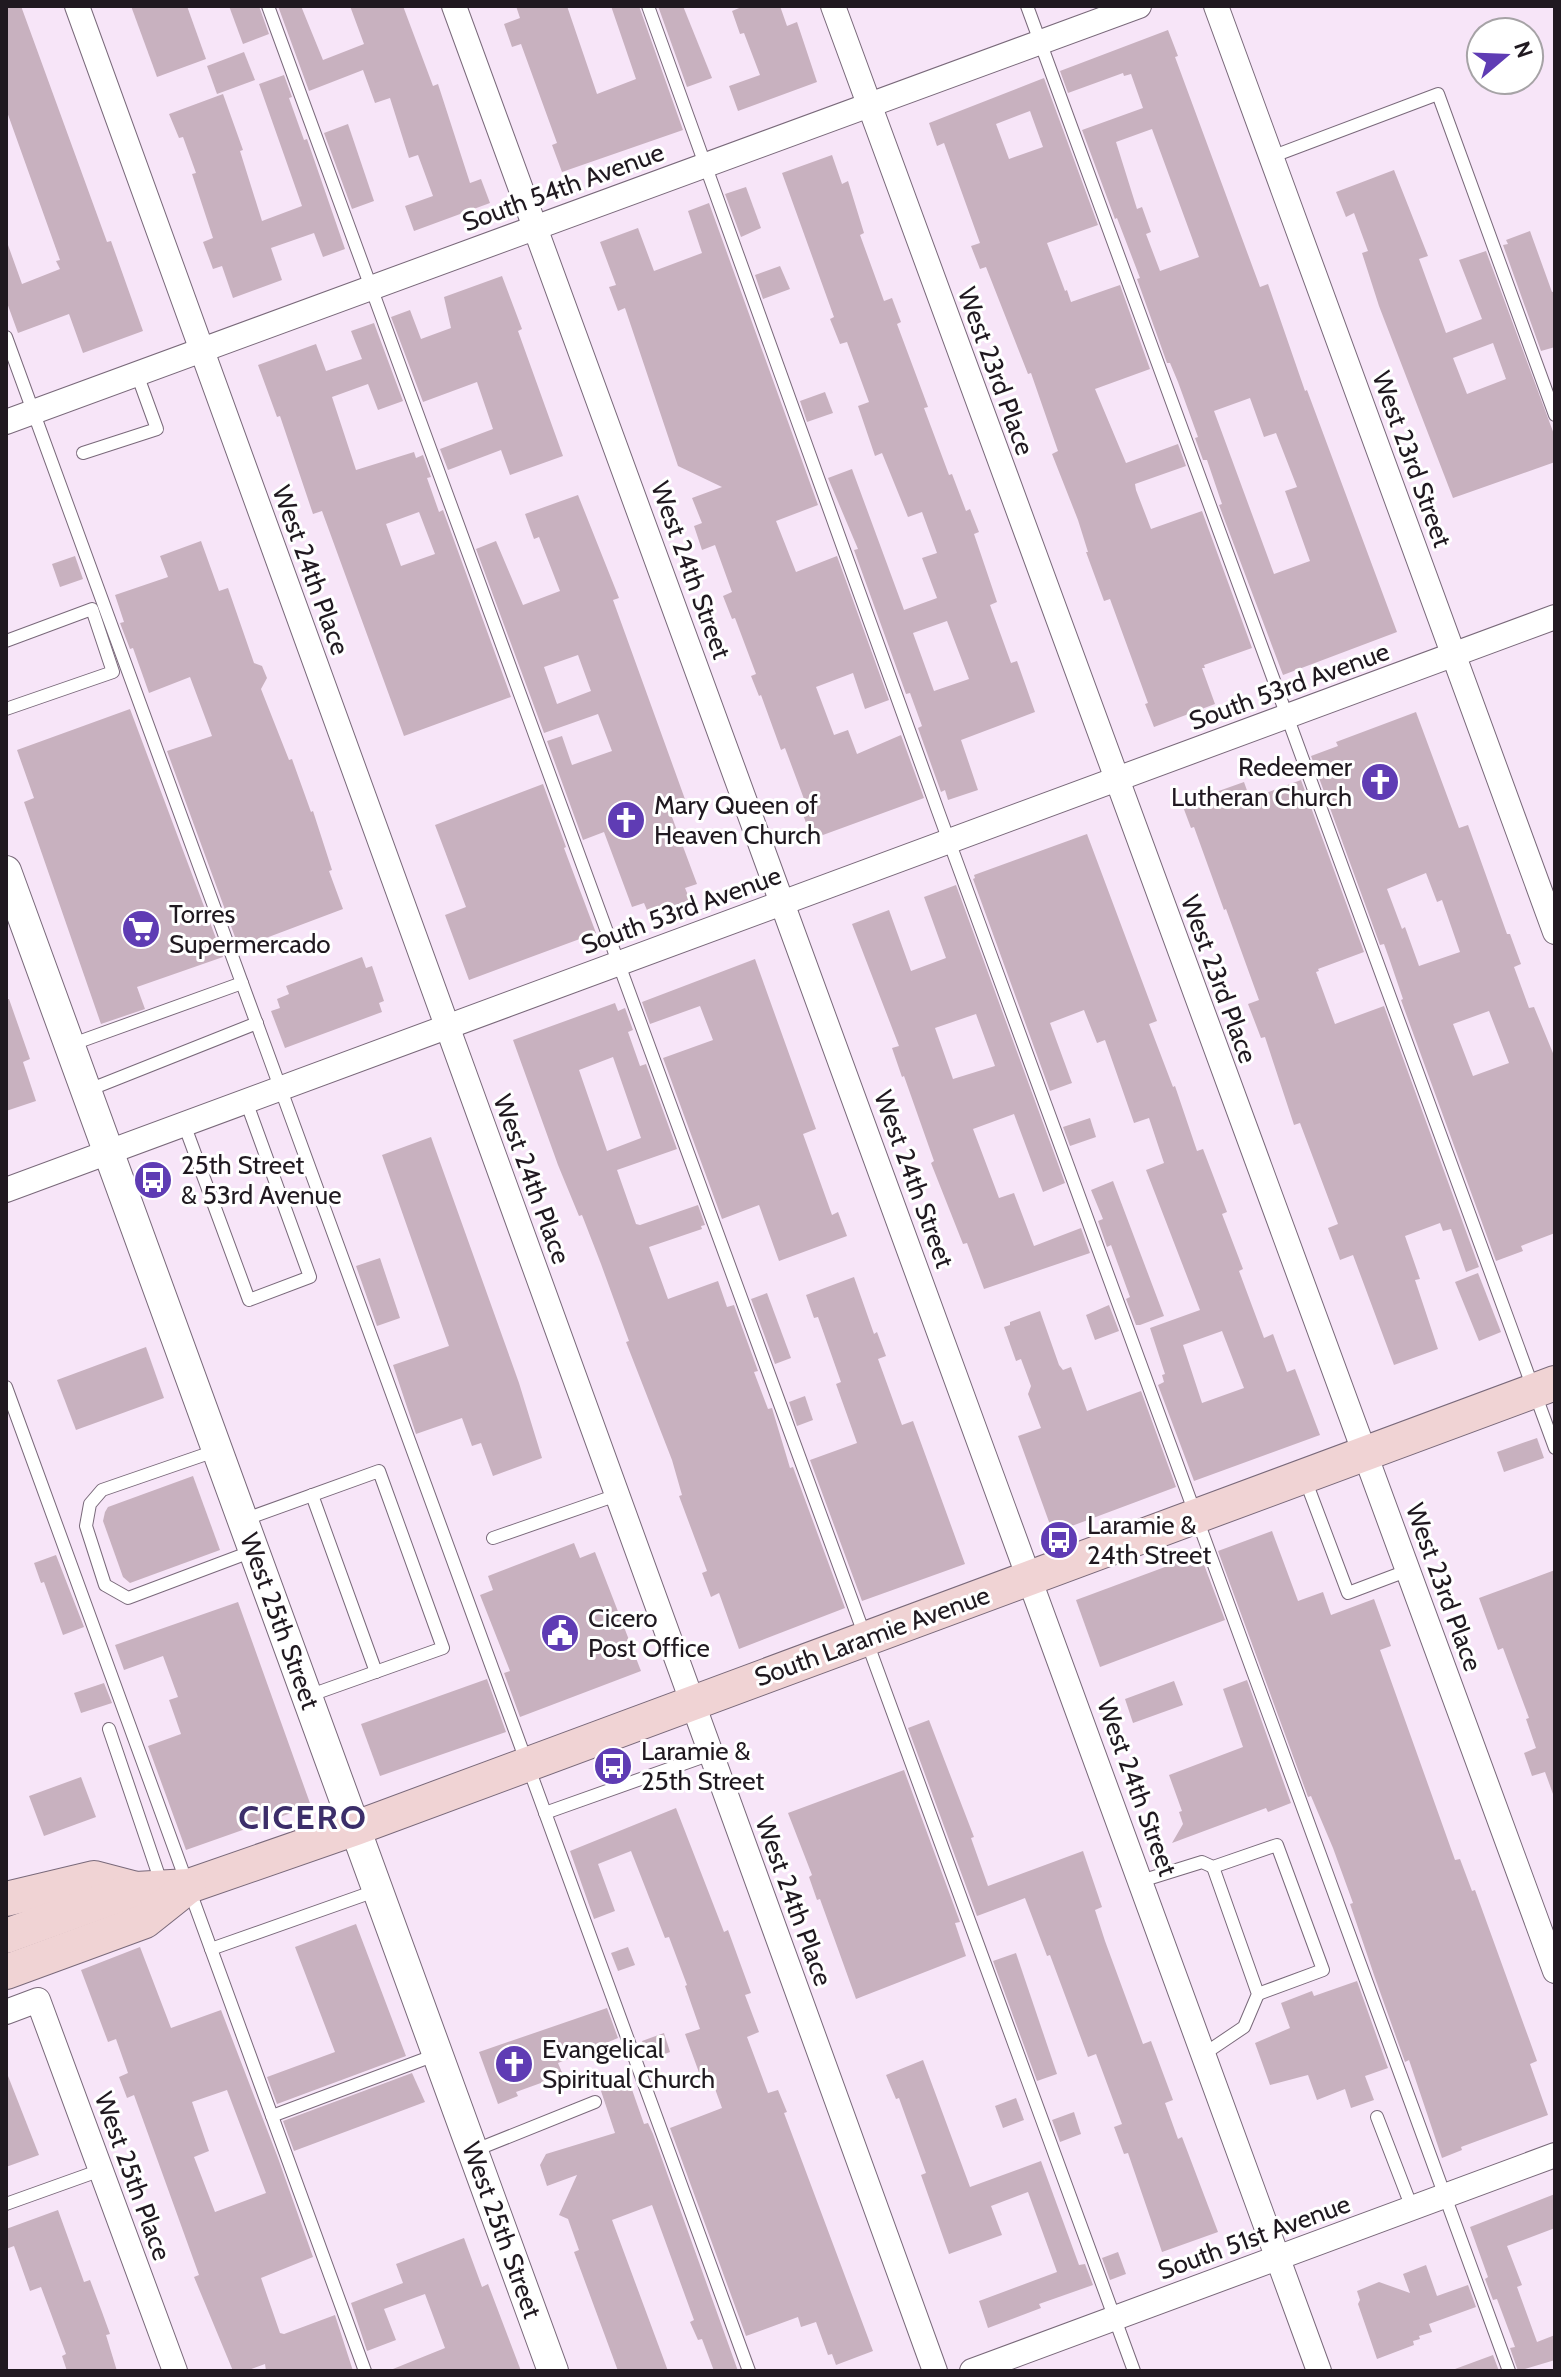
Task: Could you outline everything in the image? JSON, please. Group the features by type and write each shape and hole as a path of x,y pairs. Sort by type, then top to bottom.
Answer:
{"main road":[{"name":"South Laramie Avenue","path":"6,1936 164,1891 356,1828 1544,1387"},
{"path":"6,1899 94,1878 164,1891"},
{"name":"South Laramie Avenue","path":"6,1972 145,1921 164,1891"}],"street":[{"name":"West 24th Place","path":"77,6 935,2371"},
{"name":"West 24th Street","path":"454,6 1319,2371"},
{"name":"West 23rd Place","path":"833,6 1555,1971"},
{"name":"South 54th Avenue","path":"6,422 1139,6"},
{"name":"West 23rd Street","path":"1216,6 1555,932"},
{"name":"South 53rd Avenue","path":"6,1190 1555,617"},
{"name":"West 25th Street","path":"6,871 20,922 109,1151 553,2371"},
{"name":"West 25th Place","path":"6,2012 38,2000 175,2371"},
{"name":"South 51st Avenue","path":"972,2371 1555,2155"}],"lane":[{"path":"268,6 1134,2371"},
{"path":"648,6 949,841 1509,2371"},
{"path":"1027,6 1287,716 1544,1387 1555,1448"},
{"path":"1271,157 1438,94 1555,415"},
{"path":"6,337 749,2371"},
{"path":"83,453 157,429 137,374"},
{"path":"6,641 92,609 113,672 7,705"},
{"path":"70,1045 242,983"},
{"path":"86,1091 257,1023"},
{"path":"184,1124 249,1300 310,1277 246,1101"},
{"path":"6,1387 164,1891"},
{"path":"218,1450 102,1490 90,1504 86,1526 105,1585 128,1598 254,1551"},
{"path":"243,1520 379,1471 443,1648 308,1696"},
{"path":"1304,1476 1348,1593 1409,1570"},
{"path":"312,1495 376,1672"},
{"path":"493,1538 617,1495"},
{"path":"109,1729 164,1891 211,1949 365,2371"},
{"path":"545,1813 711,1754"},
{"path":"1141,1881 1202,1862 1213,1867 1277,1845 1323,1970 1258,1994"},
{"path":"1204,2054 1244,2027 1258,1994 1213,1867"},
{"path":"211,1949 378,1890"},
{"path":"272,2116 438,2054"},
{"path":"473,2151 595,2102"},
{"path":"1377,2117 1412,2208"},
{"path":"6,2204 101,2170"}],"building":[{"path":"6,6 21,6 107,242 111,241 143,331 83,353 69,314 18,333 6,300 6,246 22,284 60,269 56,261 60,260 6,109"},
{"path":"131,6 187,6 206,59 157,77"},
{"path":"229,6 259,6 269,34 243,44"},
{"path":"278,6 301,6 323,60 364,44 350,6 403,6 433,86 438,84 470,183 481,179 490,203 414,231 405,206 433,196 418,155 409,158 390,98 375,103 363,70 309,91"},
{"path":"516,6 567,6 597,94 636,79 611,6 639,6 683,130 562,172 552,145 557,143 521,44 512,47 504,24 520,18"},
{"path":"658,6 683,6 712,78 687,87"},
{"path":"744,6 780,6 787,26 797,22 817,82 738,111 729,86 760,75 732,11"},
{"path":"1168,30 1178,56 1175,57 1260,287 1268,284 1305,391 1397,632 1283,675 1219,505 1222,504 1207,460 1203,460 1195,438 1198,437 1178,382 1170,363 1167,363 1137,279 1140,278 1082,130 1143,108 1131,74 1124,76 1123,73 1068,93 1060,71","holes":["1152,129 1199,257 1160,271 1146,234 1151,232 1142,207 1137,209 1116,142","1250,398 1264,437 1276,433 1297,487 1285,491 1310,561 1274,574 1214,411"]},
{"path":"244,52 255,80 217,94 207,66"},
{"path":"284,75 292,97 289,98 304,140 307,139 345,249 323,257 314,233 271,248 282,280 233,298 222,266 213,269 203,242 213,238 192,174 196,173 183,137 179,138 169,114 223,94 243,150 240,151 262,221 302,206 259,84"},
{"path":"1044,78 1098,225 1047,243 1071,302 1120,285 1150,369 1095,389 1126,463 1178,444 1186,466 1135,484 1136,490 1151,529 1202,511 1252,648 1202,668 1215,704 1154,727 1110,599 1104,601 1086,552 1078,520 1052,454 1058,451 1031,373 1028,374 986,267 980,269 971,246 980,243 944,143 937,146 929,123","holes":["1030,111 1043,147 1009,159 996,124"]},
{"path":"348,124 374,201 352,209 324,133"},
{"path":"832,155 842,184 848,181 864,233 860,235 884,301 892,298 901,322 897,324 928,407 924,408 949,475 952,474 966,511 970,509 979,532 974,534 997,602 990,605 1011,663 1017,661 1035,712 961,740 978,790 948,800 945,790 941,792 918,728 922,726 910,693 906,694 854,550 858,549 828,478 852,469 904,610 937,598 922,558 937,553 922,512 908,517 882,453 875,456 858,406 869,402 847,342 840,344 830,319 834,317 782,173","holes":["947,621 969,679 934,691 913,633"]},
{"path":"1394,170 1428,256 1419,259 1446,333 1482,319 1459,260 1486,251 1555,437 1555,462 1453,498 1379,306 1362,253 1368,251 1354,213 1346,217 1336,192","holes":["1493,343 1506,379 1467,394 1453,358"]},
{"path":"746,187 761,228 741,237 725,194"},
{"path":"709,203 818,505 776,521 796,572 837,556 889,700 865,709 853,673 816,687 834,735 848,730 857,754 901,735 924,798 812,839 798,801 804,799 785,748 781,750 751,676 756,674 735,618 732,619 723,596 732,592 715,545 702,550 694,526 702,523 692,498 722,487 678,466 625,308 618,311 609,287 616,285 600,242 638,228 654,271 702,253 688,211"},
{"path":"1530,231 1552,292 1555,291 1555,347 1541,351 1503,245 1508,244 1506,240"},
{"path":"780,266 790,289 763,299 755,275"},
{"path":"502,276 522,329 518,331 563,456 510,475 501,450 448,470 440,449 493,429 477,382 423,402 391,317 410,310 421,339 451,328 444,297"},
{"path":"374,323 403,401 378,410 368,384 332,397 356,470 414,452 416,458 423,455 439,512 443,510 511,697 404,736 322,511 313,514 280,416 277,417 258,365 316,344 326,371 362,359 351,331","holes":["419,512 435,554 401,566 386,524"]},
{"path":"825,392 833,413 807,422 800,401"},
{"path":"578,495 619,598 613,600 686,802 669,809 697,884 685,888 690,900 649,915 644,903 632,907 604,832 583,840 547,741 562,736 572,765 612,751 598,714 544,733 476,549 496,541 523,605 560,591 539,537 534,539 525,514","holes":["578,655 591,691 557,704 544,667"]},
{"path":"201,541 219,591 228,588 254,663 262,666 267,678 261,689 313,811 343,909 239,948 167,751 212,736 190,677 149,693 133,648 130,649 120,623 124,622 115,595 168,577 160,556"},
{"path":"75,556 83,579 60,587 52,564"},
{"path":"130,709 223,957 137,987 145,1009 101,1024 24,802 34,798 17,750"},
{"path":"1416,712 1459,828 1468,825 1521,964 1514,967 1529,1008 1534,1007 1555,1058 1555,1233 1521,1246 1523,1251 1496,1261 1401,1000 1384,944 1380,945 1311,756 1338,746 1336,742","holes":["1426,873 1437,902 1442,900 1460,952 1419,966 1387,889","1489,1011 1509,1063 1473,1076 1453,1024"]},
{"path":"1301,780 1364,952 1316,972 1335,1024 1384,1006 1479,1267 1466,1272 1451,1229 1443,1231 1440,1223 1405,1236 1420,1279 1415,1280 1438,1349 1394,1365 1353,1255 1340,1260 1328,1228 1338,1224 1300,1123 1294,1125 1265,1037 1261,1038 1248,1004 1259,1000 1194,827 1191,828 1182,804 1244,782 1250,799"},
{"path":"543,784 596,933 469,980 445,915 466,907 435,825"},
{"path":"1087,834 1157,1021 1149,1024 1175,1086 1197,1151 1203,1149 1227,1212 1222,1214 1264,1338 1273,1334 1287,1372 1295,1369 1320,1435 1194,1481 1158,1385 1164,1382 1162,1375 1165,1374 1150,1328 1200,1310 1146,1170 1164,1163 1149,1118 1134,1123 1105,1040 1097,1043 1084,1010 1050,1023 1072,1083 1050,1091 974,875","holes":["1222,1331 1244,1388 1202,1403 1183,1345"]},
{"path":"956,885 1065,1183 1043,1192 1014,1114 973,1129 999,1198 1014,1193 1034,1246 1081,1228 1090,1253 984,1289 931,1163 934,1161 892,1048 899,1046 852,924 889,910 911,971 946,958 924,897","holes":["976,1014 995,1066 953,1079 935,1028"]},
{"path":"362,957 366,968 372,966 384,1001 379,1003 382,1012 285,1048 271,1011 280,1008 277,999 289,994 286,986"},
{"path":"755,959 816,1129 803,1134 832,1215 838,1212 847,1236 779,1261 759,1205 722,1219 663,1058 713,1040 700,1006 650,1024 642,1002"},
{"path":"6,999 9,999 30,1059 23,1062 36,1101 6,1111"},
{"path":"615,1003 618,1011 625,1008 633,1030 628,1032 640,1066 646,1064 677,1149 617,1170 636,1224 698,1205 705,1225 701,1226 702,1229 649,1247 668,1299 718,1281 727,1307 734,1305 758,1371 754,1372 768,1409 772,1408 790,1468 793,1467 845,1608 739,1649 719,1593 711,1597 702,1573 707,1571 679,1496 682,1495 672,1460 626,1342 629,1341 601,1264 558,1165 513,1040","holes":["613,1057 641,1138 607,1151 579,1070"]},
{"path":"1090,1118 1096,1137 1070,1146 1063,1127"},
{"path":"431,1137 519,1383 542,1458 493,1476 481,1443 472,1446 462,1418 416,1434 393,1365 449,1346 382,1155"},
{"path":"1113,1181 1164,1316 1140,1325 1136,1325 1126,1299 1130,1297 1111,1245 1107,1247 1098,1221 1103,1219 1091,1190"},
{"path":"380,1258 400,1318 377,1326 356,1266"},
{"path":"1478,1273 1501,1332 1479,1341 1455,1282"},
{"path":"854,1277 874,1334 877,1332 886,1356 878,1359 902,1425 913,1421 965,1564 862,1601 810,1460 857,1443 836,1384 841,1382 818,1317 814,1318 806,1295"},
{"path":"767,1293 791,1358 775,1364 751,1299"},
{"path":"1109,1305 1119,1331 1095,1340 1086,1315"},
{"path":"1040,1311 1059,1365 1063,1370 1071,1367 1087,1411 1141,1391 1176,1487 1053,1533 1018,1436 1041,1428 1028,1394 1031,1386 1021,1359 1016,1361 1004,1327"},
{"path":"146,1347 164,1398 76,1430 57,1380"},
{"path":"805,1396 813,1420 797,1426 789,1402"},
{"path":"1537,1438 1544,1458 1504,1472 1497,1452"},
{"path":"193,1476 220,1550 130,1583 123,1577 103,1521 105,1512 108,1507"},
{"path":"1272,1531 1298,1601 1323,1592 1331,1615 1374,1599 1391,1646 1380,1650 1455,1860 1460,1859 1472,1891 1475,1890 1537,2061 1530,2064 1548,2115 1461,2147 1462,2150 1442,2158 1409,2060 1405,2062 1374,1975 1333,1848 1311,1796 1308,1797 1218,1551"},
{"name":"Cicero Post Office","path":"574,1543 580,1558 595,1552 641,1671 520,1717 504,1673 510,1671 480,1595 493,1590 488,1576"},
{"path":"1200,1554 1225,1620 1100,1667 1076,1600"},
{"path":"56,1555 84,1627 63,1635 34,1563"},
{"path":"1555,1570 1553,1794 1545,1772 1532,1776 1524,1753 1536,1748 1526,1719 1529,1718 1503,1648 1498,1650 1479,1598"},
{"path":"238,1602 311,1806 186,1850 148,1746 181,1734 169,1700 178,1697 163,1656 124,1670 115,1645"},
{"path":"487,1679 506,1732 380,1776 361,1724"},
{"path":"1247,1680 1291,1803 1268,1812 1266,1808 1172,1843 1183,1824 1179,1812 1182,1811 1169,1775 1243,1747 1223,1689"},
{"path":"1174,1681 1183,1705 1133,1723 1125,1699"},
{"path":"104,1683 112,1703 81,1713 74,1693"},
{"path":"929,1720 974,1837 971,1838 988,1886 1083,1851 1102,1907 1095,1910 1105,1941 1143,2044 1151,2041 1173,2100 1165,2103 1178,2139 1182,2137 1218,2232 1162,2252 1128,2153 1124,2154 1114,2127 1122,2124 1096,2054 1088,2057 1025,1898 977,1916 908,1728"},
{"path":"904,1770 960,1922 955,1923 966,1956 856,1999 820,1899 817,1900 809,1877 812,1875 788,1813"},
{"path":"81,1777 96,1817 44,1836 29,1796"},
{"path":"676,1808 751,1993 745,1995 759,2032 747,2037 768,2093 778,2090 787,2112 784,2113 873,2351 836,2365 832,2354 828,2355 816,2322 801,2327 798,2317 746,2336 670,2128 722,2108 710,2075 701,2078 685,2034 700,2029 687,1985 631,1851 598,1864 615,1911 594,1919 570,1851"},
{"path":"356,1924 406,2056 277,2104 267,2077 335,2052 295,1947"},
{"path":"140,1947 171,2028 221,2010 313,2257 261,2278 280,2333 335,2315 353,2371 266,2371 265,2364 246,2371 233,2371 194,2277 199,2275 134,2095 127,2098 119,2077 128,2073 116,2039 108,2042 81,1970","holes":["227,2090 266,2193 215,2212 194,2157 209,2151 192,2102"]},
{"path":"628,1947 635,1965 618,1971 611,1953"},
{"path":"1016,1953 1057,2074 1037,2081 993,1961"},
{"path":"1357,1981 1388,2068 1365,2076 1374,2100 1351,2108 1345,2089 1317,2100 1308,2075 1270,2085 1255,2043 1290,2028 1281,2003 1312,1991 1314,1996"},
{"path":"607,2008 618,2038 558,2063 563,2075 516,2092 518,2096 498,2104 479,2052"},
{"path":"664,2033 670,2052 649,2060 642,2041"},
{"path":"923,2060 970,2187 1041,2161 1079,2265 1085,2264 1093,2285 1039,2304 1041,2308 988,2328 979,2301 1057,2272 1028,2192 991,2206 1002,2235 949,2254 921,2175 926,2173 899,2098 896,2099 886,2075"},
{"path":"412,2073 425,2102 294,2151 283,2121"},
{"path":"6,2077 39,2155 6,2167"},
{"path":"629,2081 644,2124 648,2123 653,2134 738,2371 714,2371 702,2339 698,2340 690,2322 694,2320 652,2205 612,2220 668,2371 618,2371 574,2252 579,2250 568,2219 559,2215 577,2175 547,2186 540,2165 546,2154 615,2133 601,2091"},
{"path":"1016,2098 1024,2120 1003,2128 995,2106"},
{"path":"1074,2112 1081,2134 1060,2142 1052,2120"},
{"path":"1555,2194 1555,2228 1507,2246 1522,2285 1517,2287 1537,2342 1555,2335 1555,2360 1518,2371 1510,2348 1515,2347 1497,2299 1493,2300 1485,2279 1488,2277 1470,2227"},
{"path":"58,2210 84,2282 90,2280 102,2312 117,2371 67,2371 62,2356 66,2354 41,2287 30,2291 14,2246 6,2249 6,2229"},
{"path":"464,2238 482,2287 488,2284 521,2371 388,2371 445,2348 425,2294 384,2309 396,2340 367,2351 351,2303 403,2283 396,2264"},
{"path":"1118,2252 1126,2274 1110,2280 1102,2258"},
{"path":"1426,2265 1437,2296 1468,2285 1476,2307 1429,2324 1432,2332 1419,2336 1420,2339 1413,2341 1414,2345 1377,2359 1358,2304 1357,2291 1379,2282 1410,2293 1403,2274"},
{"path":"1493,2355 1499,2371 1455,2371 1455,2369"}],"place":[{"name":"Redeemer Lutheran Church","path":"1380,782"},
{"name":"Mary Queen of Heaven Church","path":"626,820"},
{"name":"Torres Supermercado","path":"141,929"},
{"name":"25th Street & 53rd Avenue","path":"153,1180"},
{"name":"Laramie & 24th Street","path":"1059,1540"},
{"name":"Cicero Post Office","path":"560,1633"},
{"name":"Laramie & 25th Street","path":"613,1766"},
{"name":"Evangelical Spiritual Church","path":"514,2064"}],"district":[{"name":"CICERO","path":"303,1817"}]}
